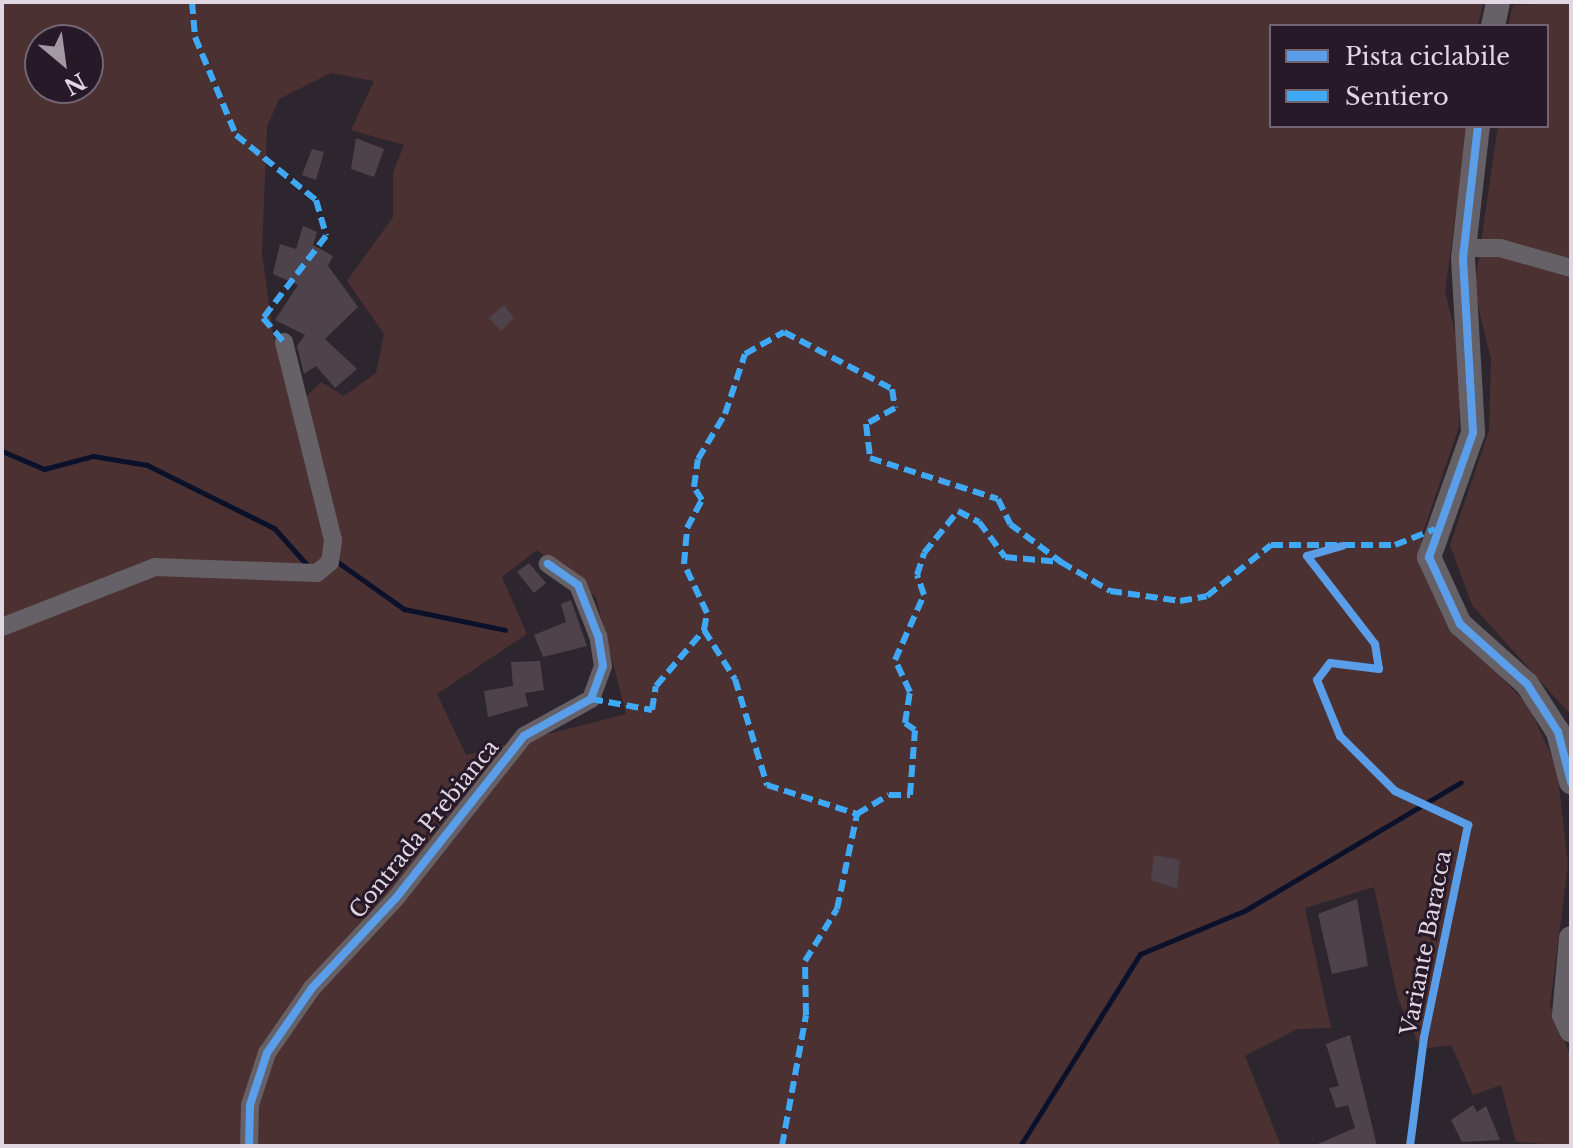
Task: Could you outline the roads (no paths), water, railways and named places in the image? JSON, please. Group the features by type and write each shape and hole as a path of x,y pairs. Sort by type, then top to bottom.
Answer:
{"street":[{"path":"1493,24 1498,2"},
{"path":"1478,128 1464,248 1473,433 1429,557 1460,624 1527,684 1558,732 1571,782"},
{"path":"1464,248 1500,248 1571,268"},
{"path":"2,627 155,567 317,573 330,562 333,540 284,342"},
{"name":"Contrada Prebianca","path":"249,1146 250,1105 267,1053 312,988 396,898 524,736 591,699 603,666 598,636 578,585 548,564"},
{"path":"1571,938 1564,1015 1571,1030"}],"waterway":[{"path":"2,451 44,469 93,456 147,465 274,528 308,566"},
{"path":"339,563 404,609 505,630"},
{"path":"1020,1146 1140,954 1244,911 1461,782"}]}
